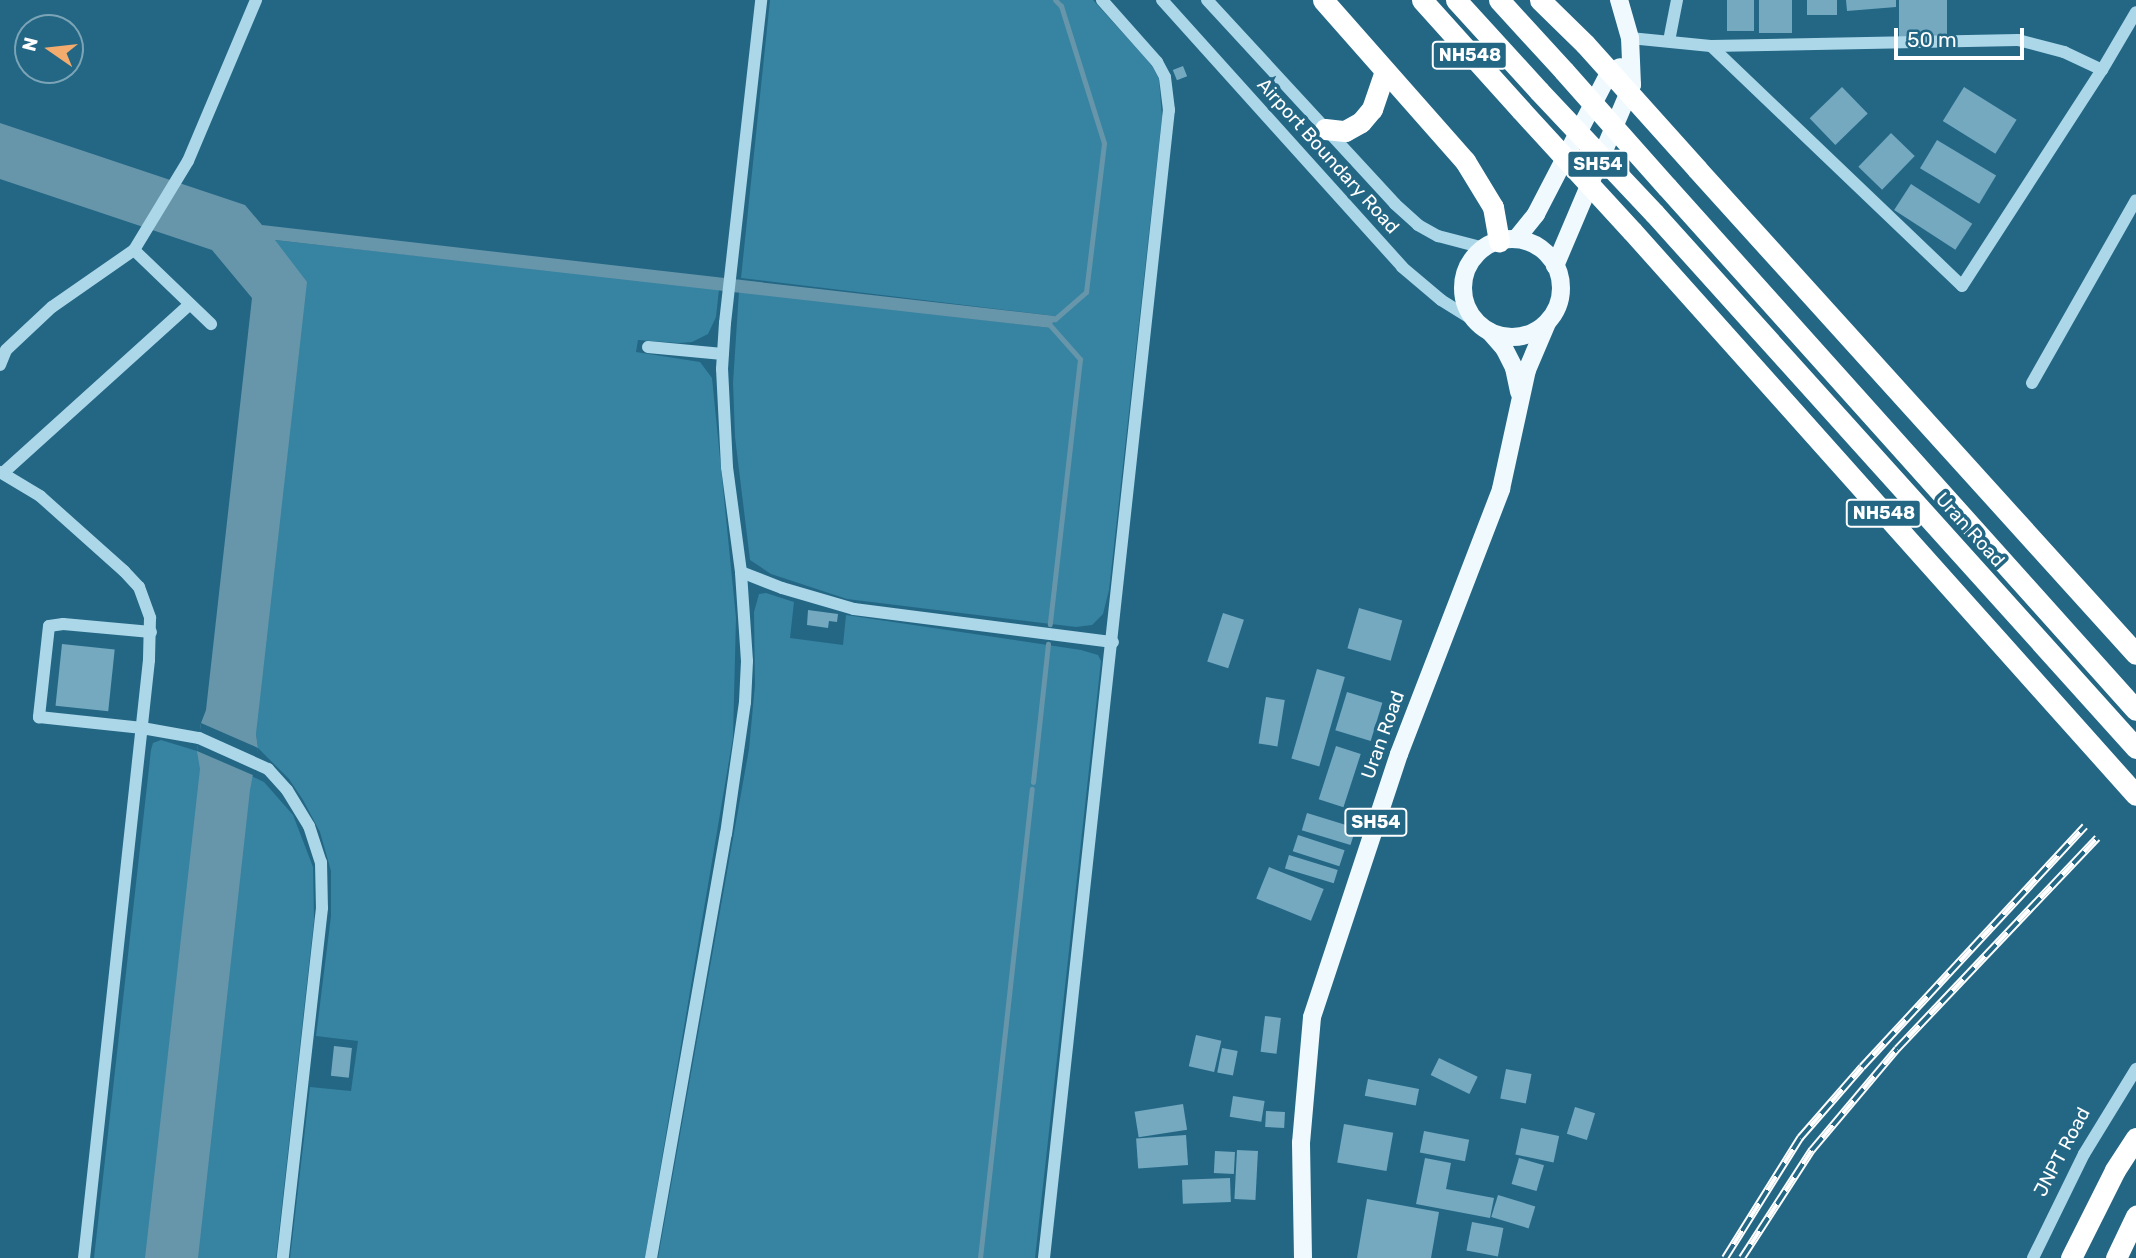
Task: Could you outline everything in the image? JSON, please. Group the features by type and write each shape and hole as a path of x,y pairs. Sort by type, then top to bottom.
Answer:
{"highway":[{"path":"1323,0 1465,161 1493,207 1500,243"},
{"name":"NH548","path":"1422,0 2136,795"},
{"name":"Uran Road","path":"1456,0 1654,214 2136,748"},
{"name":"Uran Road","path":"1499,0 2136,710"},
{"path":"1540,0 1584,44 2136,654"},
{"path":"1325,129 1345,131 1361,122 1372,110 1385,71"},
{"path":"2071,1258 2115,1170 2136,1138"},
{"path":"2116,1258 2136,1216"}],"main road":[{"name":"SH54","path":"1555,266 1632,85 1630,38 1619,0"},
{"path":"1500,243 1532,244 1546,253 1560,280 1561,296 1547,323 1535,332 1520,337 1484,328 1468,309 1464,284 1472,260 1500,243 1536,214 1608,75 1630,61"},
{"name":"Uran Road","path":"1303,1258 1301,1143 1312,1017 1399,754 1501,489 1527,370 1547,323"},
{"name":"Uran Road","path":"1484,328 1504,348 1514,368 1520,399"}],"street":[{"path":"0,365 6,350 52,307 134,250 188,161 256,0"},
{"path":"651,1258 738,764 747,661 741,572 723,434 723,354 761,0"},
{"path":"1044,1258 1169,110 1165,77 1157,62 1102,0"},
{"name":"Airport Boundary Road","path":"1162,0 1402,267 1441,300 1484,328"},
{"name":"Airport Boundary Road","path":"1207,0 1325,129 1418,225 1459,244 1500,243"},
{"path":"1669,41 1677,0"},
{"path":"1711,46 1962,286 2102,71 2136,12"},
{"path":"1630,38 1711,46 2018,40 2053,48 2102,71"},
{"path":"2032,383 2136,200"},
{"path":"134,250 211,324"},
{"path":"84,1258 151,632 147,603 139,587 124,570 40,496 2,472 189,305"},
{"path":"648,346 723,354"},
{"path":"741,572 791,591 854,608 1113,642"},
{"path":"151,632 63,624 49,626 41,678 39,718 142,728 199,738 257,762 276,777 300,808 317,847 323,882 283,1258"},
{"name":"JNPT Road","path":"2033,1258 2084,1154 2136,1069"}],"shaded area":[{"path":"770,0 1093,0 1151,64 1159,79 1162,117 1109,590 1103,614 1092,625 1076,627 847,599 771,574 750,560 735,437 733,383 739,291 1051,328 1055,316 741,278"},
{"path":"0,123 245,205 262,225 1055,316 1051,328 275,240 307,282 256,734 258,748 250,790 198,1258 145,1258 200,769 197,751 206,710 252,298 212,250 0,179"},
{"path":"274,240 719,289 716,317 708,334 692,342 638,340 636,352 700,362 712,378 736,618 733,737 645,1258 290,1258 310,1087 351,1091 358,1041 316,1036 331,916 331,871 320,832 303,800 289,779 258,748 256,734"},
{"path":"766,593 794,602 790,638 843,645 846,615 1081,650 1098,655 1101,661 1035,1258 658,1258 749,749 755,685 754,612 759,594"},
{"path":"161,740 197,751 264,782 293,815 313,867 314,920 276,1258 94,1258 151,750 153,743"}],"pier":[{"path":"201,723 258,748 255,776 197,751"}],"building":[{"path":"1727,0 1754,0 1754,31 1727,31"},
{"path":"1759,0 1792,0 1792,33 1759,33"},
{"path":"1807,0 1837,0 1837,15 1807,15"},
{"path":"1846,0 1896,0 1896,7 1847,11"},
{"path":"1899,0 1947,0 1947,37 1899,37"},
{"path":"1183,66 1187,76 1177,80 1173,70"},
{"path":"1842,87 1868,114 1835,145 1810,118"},
{"path":"1964,87 2017,120 1995,154 1943,121"},
{"path":"1891,133 1915,156 1882,190 1858,167"},
{"path":"1937,140 1996,176 1979,204 1920,168"},
{"path":"1911,184 1972,224 1955,250 1894,210"},
{"path":"1359,608 1402,620 1391,661 1347,648"},
{"path":"808,610 838,614 837,622 829,621 828,628 807,625"},
{"path":"1223,613 1244,620 1228,668 1207,662"},
{"path":"62,644 115,650 108,711 56,706"},
{"path":"1317,669 1345,677 1319,766 1291,758"},
{"path":"1347,692 1382,703 1371,741 1335,730"},
{"path":"1266,697 1285,700 1277,746 1259,743"},
{"path":"1336,746 1361,754 1343,807 1319,799"},
{"path":"1307,813 1356,828 1351,845 1302,830"},
{"path":"1298,835 1345,850 1339,866 1293,851"},
{"path":"1289,855 1338,870 1334,883 1285,868"},
{"path":"1269,867 1324,889 1311,921 1256,899"},
{"path":"1265,1016 1281,1018 1276,1054 1261,1052"},
{"path":"1196,1035 1221,1041 1214,1072 1189,1066"},
{"path":"334,1046 352,1048 349,1078 331,1076"},
{"path":"1222,1048 1238,1051 1233,1076 1217,1073"},
{"path":"1439,1058 1478,1077 1469,1094 1431,1075"},
{"path":"1506,1069 1532,1074 1526,1103 1500,1098"},
{"path":"1368,1079 1419,1089 1416,1106 1365,1096"},
{"path":"1233,1096 1265,1101 1261,1122 1230,1117"},
{"path":"1183,1104 1187,1130 1139,1137 1135,1112"},
{"path":"1575,1107 1595,1113 1587,1140 1567,1134"},
{"path":"1266,1111 1285,1112 1284,1128 1265,1127"},
{"path":"1344,1124 1393,1133 1386,1171 1337,1162"},
{"path":"1521,1128 1559,1136 1554,1163 1515,1154"},
{"path":"1424,1131 1469,1140 1465,1161 1420,1153"},
{"path":"1186,1135 1188,1165 1138,1168 1136,1138"},
{"path":"1237,1150 1258,1151 1255,1200 1234,1199"},
{"path":"1215,1151 1235,1152 1234,1174 1214,1173"},
{"path":"1425,1158 1451,1163 1446,1189 1494,1198 1490,1218 1416,1204"},
{"path":"1519,1158 1544,1165 1537,1191 1512,1184"},
{"path":"1230,1178 1231,1202 1183,1204 1182,1180"},
{"path":"1498,1195 1535,1206 1529,1228 1491,1217"},
{"path":"1367,1199 1439,1212 1431,1258 1357,1258"},
{"path":"1472,1222 1503,1228 1498,1257 1466,1250"}],"waterway":[{"path":"1048,320 1055,319 1086,292 1104,143 1061,6 1055,0"},
{"path":"1049,324 1080,359 1050,624"},
{"path":"1033,782 1048,644"},
{"path":"980,1258 1032,789"}],"railway":[{"path":"1725,1258 1800,1138 1862,1067 2085,826"},
{"path":"1742,1258 1812,1150 1897,1049 2097,838"}]}
